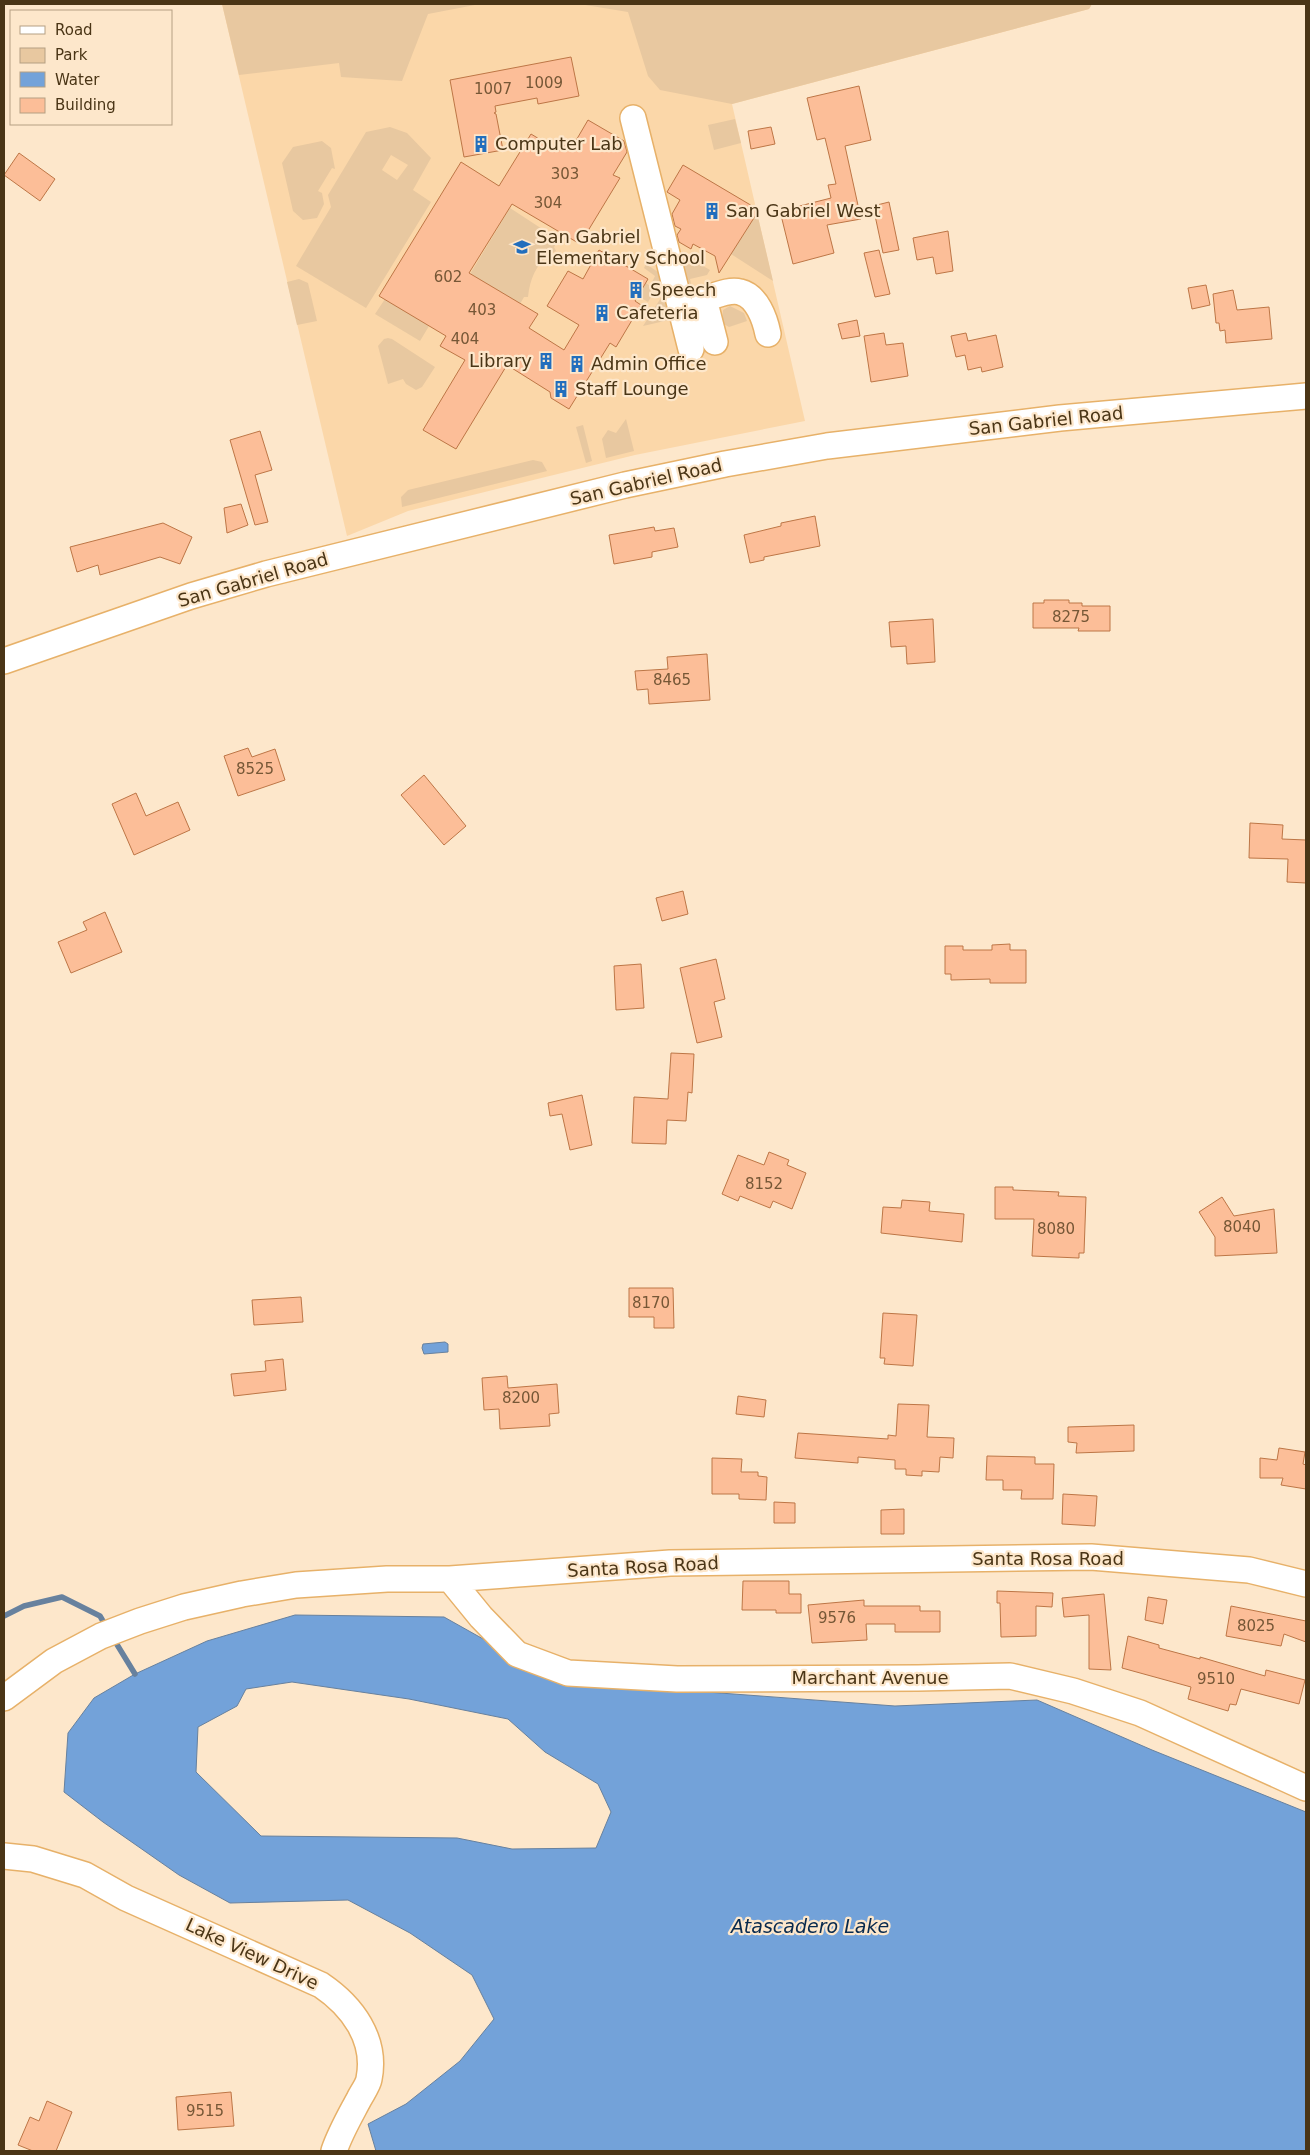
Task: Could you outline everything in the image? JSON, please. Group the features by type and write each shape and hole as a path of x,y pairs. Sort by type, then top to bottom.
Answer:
{"street":[{"path":"633,118 691,349"},
{"path":"715,342 704,299 729,292 740,292 750,298 758,307 765,320 768,334"},
{"name":"San Gabriel Road","path":"4,660 191,596 266,574 607,490 725,464 828,446 1050,419 1306,396"},
{"name":"Santa Rosa Road","path":"4,1698 54,1661 100,1636 184,1607 242,1594 296,1585 387,1579 450,1579 670,1563 1091,1557 1250,1570 1306,1584"},
{"name":"Marchant Avenue","path":"450,1579 481,1617 518,1654 568,1673 677,1679 1010,1676 1073,1691 1140,1714 1306,1788"},
{"name":"Lake View Drive","path":"4,1856 34,1860 85,1876 126,1898 321,1986 338,1997 353,2014 362,2030 370,2052 369,2080 339,2136 334,2151"}],"shaded area":[{"name":"San Gabriel Elementary School","path":"222,4 1092,4 1089,9 732,104 805,421 635,455 408,511 347,536"}],"green space":[{"path":"222,4 480,4 428,14 402,81 341,77 339,63 239,75"},
{"path":"579,4 1092,4 1089,9 732,104 660,90 648,76 628,12"},
{"path":"735,119 741,143 714,150 708,125"},
{"path":"390,127 407,133 431,158 413,190 431,202 366,308 296,266 331,207 328,195 366,132","holes":["391,155 408,165 397,180 382,170"]},
{"path":"322,141 331,148 335,169 332,168 318,191 322,193 324,204 317,218 303,220 293,211 282,163 293,147"},
{"path":"510,208 559,240 554,247 556,251 544,259 536,270 528,297 524,297 520,304 470,274"},
{"path":"757,213 773,281 731,254"},
{"path":"686,256 710,270 707,275 690,279 701,332 679,267"},
{"path":"646,264 658,272 661,281 648,302 638,296 646,283 650,286 655,276 644,268"},
{"path":"299,279 308,283 317,321 297,325 287,282"},
{"path":"664,293 669,320 643,326"},
{"path":"385,299 429,326 420,341 375,314"},
{"path":"730,306 744,313 747,321 729,327 722,323 723,310"},
{"path":"388,338 435,367 422,387 416,390 406,384 403,379 388,384 378,346 384,339"},
{"path":"626,419 634,451 606,458 602,439 608,430 616,433"},
{"path":"583,425 592,461 586,463 576,427"},
{"path":"533,460 542,462 547,471 402,507 401,497 408,490"}],"water":[{"path":"445,1342 448,1344 448,1352 424,1354 423,1344"},
{"name":"Atascadero Lake","path":"295,1615 444,1617 558,1681 895,1706 1037,1700 1152,1750 1306,1812 1306,2151 376,2151 368,2124 406,2104 460,2061 494,2019 472,1975 410,1933 348,1900 230,1903 179,1875 103,1822 64,1792 68,1733 94,1698 135,1674 207,1641","holes":["292,1682 409,1699 508,1719 545,1752 598,1784 611,1812 596,1848 512,1849 457,1838 261,1836 196,1772 198,1727 237,1706 246,1689"]}],"building":[{"path":"571,57 579,96 538,104 537,98 495,106 496,112 494,113 496,114 503,150 464,157 450,80"},
{"path":"859,86 871,140 845,146 861,219 827,225 834,253 793,264 780,211 831,198 828,185 836,184 825,138 817,140 807,98"},
{"path":"588,120 624,141 627,152 613,175 620,178 580,244 512,204 469,273 538,314 529,328 564,350 579,325 547,306 568,271 583,279 599,250 648,279 635,301 641,305 616,347 610,343 569,409 551,398 550,392 507,365 456,449 423,430 465,360 440,346 446,336 379,296 461,162 499,186 531,134 559,151 563,145 571,149"},
{"path":"771,127 775,144 751,149 748,131"},
{"path":"19,153 55,179 40,201 4,175"},
{"name":"San Gabriel West","path":"683,165 759,210 719,273 715,256 693,244 691,249 679,242 677,235 681,229 675,226 672,214 680,200 667,192"},
{"path":"889,202 899,250 883,253 873,206"},
{"path":"948,231 953,271 936,274 933,257 917,260 913,238"},
{"path":"879,250 890,294 875,297 864,253"},
{"path":"1206,285 1210,305 1192,309 1188,288"},
{"path":"1233,290 1237,310 1269,307 1272,339 1226,343 1225,330 1220,331 1219,323 1216,323 1213,294"},
{"path":"857,320 860,336 842,339 838,324"},
{"path":"884,333 886,345 903,343 908,376 871,382 864,336"},
{"path":"966,333 968,341 996,335 1003,367 982,372 981,367 968,370 965,355 956,357 951,336"},
{"path":"260,431 272,470 255,475 268,522 255,525 230,440"},
{"path":"241,504 248,525 227,533 224,508"},
{"path":"815,516 820,546 764,557 764,560 750,563 744,535 781,526 781,523"},
{"path":"163,523 192,537 180,564 160,557 100,575 98,565 77,572 70,547"},
{"path":"654,527 655,531 674,528 678,547 652,552 652,557 614,564 609,535"},
{"path":"1044,600 1069,600 1069,603 1082,603 1082,606 1110,606 1110,631 1078,631 1079,628 1033,628 1033,603 1044,603"},
{"path":"933,619 935,662 907,664 906,646 891,647 889,622"},
{"path":"707,654 710,700 649,704 648,689 637,690 635,671 668,669 667,657"},
{"path":"248,748 252,757 275,749 285,780 238,796 224,756"},
{"path":"424,775 466,826 444,845 401,795"},
{"path":"136,793 146,816 178,802 190,830 134,855 112,804"},
{"path":"1250,823 1283,825 1282,839 1306,840 1306,883 1287,882 1288,859 1249,858"},
{"path":"683,891 688,914 662,921 656,898"},
{"path":"105,912 122,952 71,973 58,942 87,930 83,922"},
{"path":"1010,944 1010,950 1026,950 1026,983 990,983 990,979 951,980 951,974 945,974 945,946 963,946 963,950 992,950 992,945"},
{"path":"716,959 725,999 714,1002 722,1037 697,1043 680,968"},
{"path":"641,964 644,1008 616,1010 614,966"},
{"path":"671,1053 694,1054 692,1093 688,1092 686,1121 667,1120 666,1144 632,1143 634,1097 668,1099"},
{"path":"582,1095 592,1145 570,1150 562,1114 550,1116 548,1103"},
{"path":"769,1152 789,1160 787,1165 806,1173 792,1209 773,1201 770,1208 740,1196 738,1201 722,1194 738,1155 764,1165"},
{"path":"995,1187 1013,1187 1013,1190 1059,1192 1058,1196 1086,1197 1084,1253 1079,1253 1079,1258 1032,1256 1034,1219 995,1219"},
{"path":"1222,1197 1234,1216 1274,1209 1277,1253 1215,1256 1215,1237 1199,1212"},
{"path":"902,1200 930,1202 929,1211 964,1214 962,1242 881,1233 883,1207 901,1208"},
{"path":"629,1288 673,1288 674,1328 654,1328 654,1317 629,1317"},
{"path":"301,1297 303,1322 254,1325 252,1300"},
{"path":"883,1313 917,1315 913,1366 884,1364 885,1358 880,1358"},
{"path":"283,1359 286,1390 234,1396 231,1374 266,1371 265,1361"},
{"path":"507,1376 508,1388 557,1384 559,1413 549,1414 550,1426 500,1429 499,1409 484,1410 482,1378"},
{"path":"738,1396 766,1400 764,1417 736,1414"},
{"path":"898,1404 929,1405 927,1437 954,1438 953,1458 940,1457 939,1472 922,1471 922,1476 906,1475 906,1469 895,1469 895,1460 858,1457 858,1463 795,1458 798,1433 888,1439 888,1435 896,1436"},
{"path":"1134,1425 1134,1451 1076,1453 1077,1443 1068,1442 1068,1427"},
{"path":"1279,1448 1305,1452 1303,1464 1306,1465 1306,1489 1281,1485 1283,1478 1260,1478 1260,1458 1277,1460"},
{"path":"987,1456 1035,1457 1035,1464 1054,1464 1053,1499 1021,1499 1022,1490 1003,1490 1003,1480 986,1480"},
{"path":"712,1458 742,1459 741,1472 758,1472 758,1476 767,1477 766,1500 739,1499 739,1494 712,1494"},
{"path":"1063,1494 1097,1496 1095,1526 1062,1524"},
{"path":"774,1502 795,1503 795,1523 774,1523"},
{"path":"904,1509 904,1534 881,1534 881,1510"},
{"path":"743,1581 789,1581 789,1594 801,1594 801,1613 776,1613 776,1610 742,1610"},
{"path":"997,1591 1053,1593 1052,1607 1036,1606 1036,1636 1001,1637 1000,1603 997,1603"},
{"path":"1104,1594 1111,1670 1089,1669 1089,1615 1064,1617 1062,1598"},
{"path":"1148,1597 1167,1600 1163,1624 1145,1620"},
{"path":"864,1600 864,1606 920,1606 920,1611 940,1611 940,1632 895,1632 895,1624 866,1624 867,1640 812,1643 808,1605"},
{"path":"1231,1606 1306,1621 1306,1642 1284,1634 1281,1646 1226,1636"},
{"path":"1128,1636 1159,1645 1159,1648 1200,1659 1200,1657 1265,1676 1266,1670 1305,1680 1299,1704 1241,1689 1236,1705 1230,1704 1228,1711 1188,1699 1191,1687 1122,1668"},
{"path":"231,2092 234,2126 178,2130 176,2097"},
{"path":"47,2101 72,2112 56,2151 33,2151 18,2145 30,2117 39,2121"}],"waterway":[{"path":"4,1616 24,1606 62,1597 100,1616 107,1628"},
{"path":"113,1638 135,1674"}],"place":[{"name":"Computer Lab","path":"481,144"},
{"name":"San Gabriel West","path":"712,211"},
{"name":"San Gabriel Elementary School","path":"522,247"},
{"name":"Speech","path":"636,290"},
{"name":"Cafeteria","path":"602,313"},
{"name":"Library","path":"546,361"},
{"name":"Admin Office","path":"577,364"},
{"name":"Staff Lounge","path":"561,389"}]}
